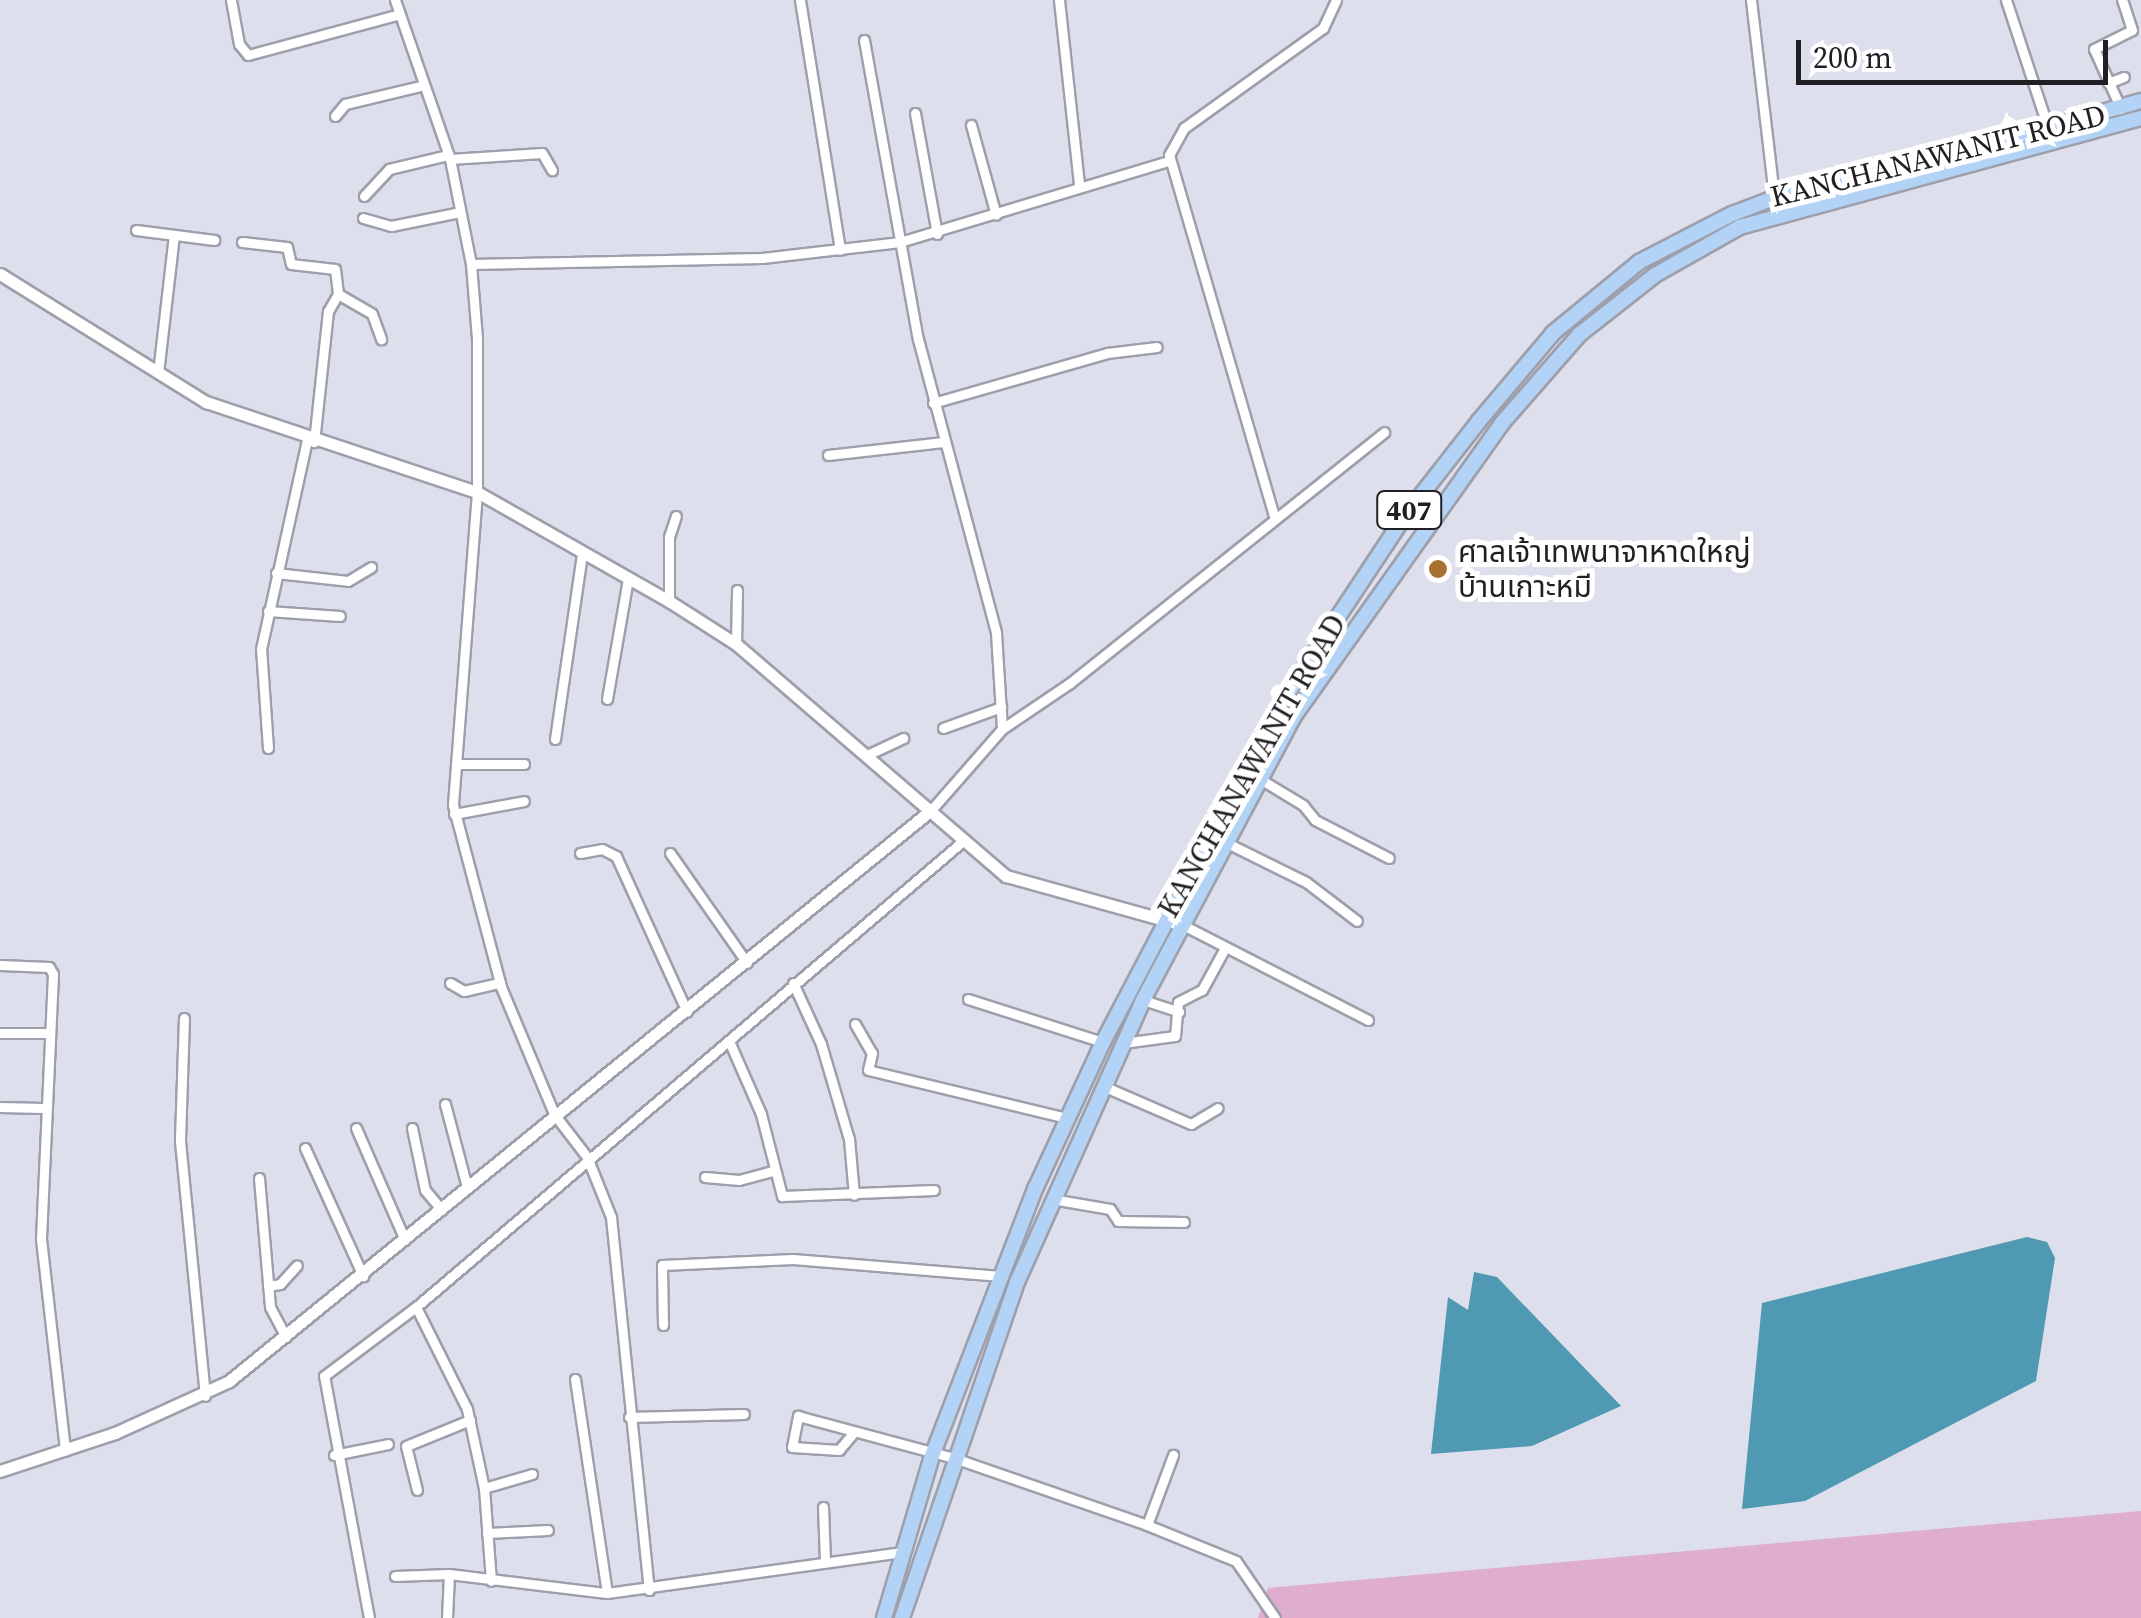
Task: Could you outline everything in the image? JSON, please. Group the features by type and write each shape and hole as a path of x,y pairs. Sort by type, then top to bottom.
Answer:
{"main road":[{"name":"KANCHANAWANIT ROAD","path":"884,1618 932,1456 1000,1276 1102,1042 1281,703 1404,517 1479,420 1553,333 1638,262 1774,196 2049,130 2141,101"},
{"name":"KANCHANAWANIT ROAD","path":"902,1618 1018,1280 1144,1000 1260,778 1368,604 1502,423 1580,334 1655,275 1740,227 2141,118"}],"street":[{"path":"231,0 238,44 248,54 400,14"},
{"path":"395,0 420,86 449,157 470,264 477,492 454,814 500,984 554,1114 587,1157 614,1234 629,1417 650,1590"},
{"path":"800,0 840,250"},
{"path":"1059,0 1079,185"},
{"path":"1274,516 1170,161 1184,128 1322,28 1336,0"},
{"path":"1751,0 1774,196"},
{"path":"2006,0 2049,130"},
{"path":"2121,109 2094,49 2132,30 2122,0"},
{"path":"864,40 933,403 992,600 1002,728"},
{"path":"2108,82 2124,77"},
{"path":"335,116 344,104 420,86"},
{"path":"915,113 937,234"},
{"path":"971,126 996,215"},
{"path":"364,196 388,169 449,157 542,152 552,170"},
{"path":"470,264 840,250 900,242 937,234 1079,185 1170,161"},
{"path":"364,218 391,226 460,212"},
{"path":"136,230 214,240"},
{"path":"158,376 174,235"},
{"path":"242,242 287,247 296,266 334,268 338,294 328,311 311,441 260,648 268,748"},
{"path":"0,274 158,376 229,412 477,492 669,601 736,644 963,841 1018,882 1183,925 1368,1020"},
{"path":"338,294 372,314 380,338"},
{"path":"933,403 1107,353 1157,347"},
{"path":"0,1471 65,1451 204,1396 286,1337 554,1114 747,964 931,810 1002,728 1070,683 1274,516 1384,432"},
{"path":"828,455 943,442"},
{"path":"669,601 669,537 676,516"},
{"path":"555,739 582,553"},
{"path":"276,573 348,580 370,567"},
{"path":"607,698 628,579"},
{"path":"736,644 738,590"},
{"path":"268,610 340,616"},
{"path":"943,728 1001,706"},
{"path":"867,754 903,738"},
{"path":"456,764 524,764"},
{"path":"1260,778 1300,802 1315,820 1388,858"},
{"path":"454,814 524,801"},
{"path":"369,1618 334,1456 324,1376 416,1307 587,1157 730,1041 963,841"},
{"path":"1226,842 1306,882 1357,921"},
{"path":"580,853 602,849 616,856 687,1012"},
{"path":"670,853 747,964"},
{"path":"1123,1043 1172,1039 1180,1028 1181,997 1202,990 1224,948"},
{"path":"0,965 52,970 43,1108 42,1239 65,1451"},
{"path":"450,982 464,991 500,984"},
{"path":"793,984 821,1044 850,1140 854,1195"},
{"path":"968,1000 1102,1042"},
{"path":"1144,1000 1179,1012"},
{"path":"184,1018 180,1141 204,1396"},
{"path":"855,1024 872,1053 868,1070 1066,1118"},
{"path":"0,1033 48,1033"},
{"path":"730,1041 763,1121 773,1171 783,1197 934,1190"},
{"path":"1103,1086 1191,1124 1218,1108"},
{"path":"445,1104 467,1188"},
{"path":"0,1107 43,1108"},
{"path":"356,1128 405,1240"},
{"path":"412,1128 426,1190 442,1210"},
{"path":"306,1148 363,1276"},
{"path":"705,1176 739,1180 773,1171"},
{"path":"260,1178 273,1320 286,1337"},
{"path":"1052,1200 1110,1210 1118,1221 1184,1222"},
{"path":"664,1325 662,1265 793,1259 1000,1276"},
{"path":"268,1286 281,1283 297,1265"},
{"path":"416,1307 470,1420 484,1488 491,1581"},
{"path":"575,1379 607,1593"},
{"path":"629,1417 744,1414"},
{"path":"854,1432 839,1450 792,1446 798,1416 854,1432 932,1456 954,1458 1147,1524 1236,1562 1275,1618"},
{"path":"417,1490 406,1446 470,1420"},
{"path":"334,1456 388,1444"},
{"path":"1147,1524 1173,1455"},
{"path":"484,1488 532,1474"},
{"path":"823,1507 825,1561"},
{"path":"487,1533 548,1530"},
{"path":"395,1576 449,1574 607,1593 902,1552"},
{"path":"448,1618 449,1574"}],"shaded area":[{"path":"2141,1511 2141,1618 1258,1618 1268,1588"}],"water":[{"path":"2027,1237 2047,1242 2055,1258 2036,1381 1805,1501 1742,1509 1762,1303"},
{"path":"1474,1272 1497,1277 1621,1406 1532,1446 1431,1454 1448,1297 1468,1310"}],"place":[{"name":"ศาลเจ้าเทพนาจาหาดใหญ่ บ้านเกาะหมี","path":"1438,569"}]}
